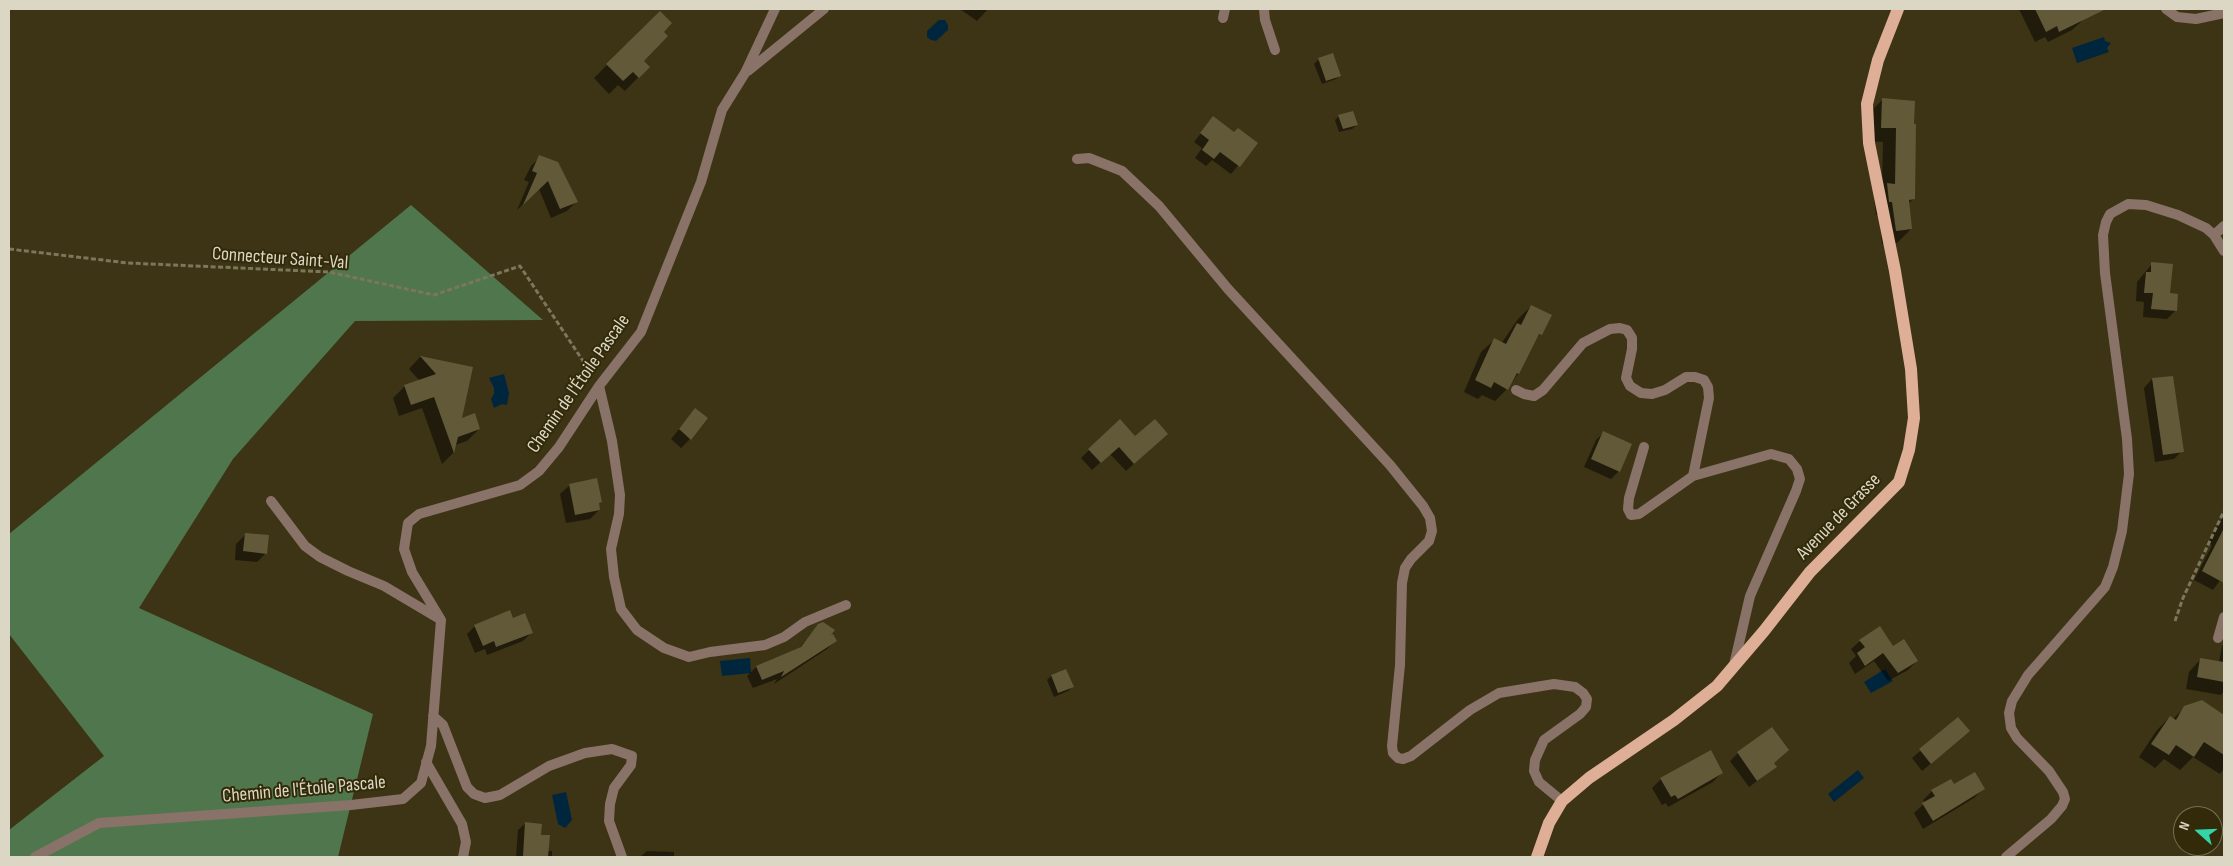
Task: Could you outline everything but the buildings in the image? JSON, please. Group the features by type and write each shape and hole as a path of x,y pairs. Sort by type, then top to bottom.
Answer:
{"main road":[{"name":"Avenue de Grasse","path":"1536,857 1549,824 1562,801 1596,774 1674,720 1717,686 1810,572 1899,482 1910,450 1914,418 1911,369 1895,271 1869,143 1867,104 1878,60 1898,9"}],"lane":[{"name":"Chemin de l'Étoile Pascale","path":"35,857 99,823 351,805 403,798 421,782 430,746 441,620 409,564 404,549 408,523 420,514 520,485 539,471 558,447 599,386 641,332 701,182 722,110 745,73 775,9"},
{"path":"745,73 824,9"},
{"path":"1264,9 1264,20 1275,50"},
{"path":"2166,9 2178,17 2196,19 2224,13"},
{"path":"1077,159 1089,158 1122,171 1159,206 1228,289 1390,465 1424,506 1430,518 1432,531 1429,541 1405,568 1402,583 1400,665 1392,746 1393,753 1398,758 1403,759 1411,756 1470,710 1499,693 1554,684 1575,687 1587,699 1586,707 1580,714 1544,740 1535,760 1534,771 1539,782 1562,801"},
{"path":"2006,857 2052,819 2065,799 2063,792 2049,771 2017,738 2011,728 2009,713 2012,701 2028,675 2105,587 2113,568 2122,530 2129,474 2127,439 2105,274 2103,235 2106,222 2110,214 2128,204 2146,206 2178,215 2206,228 2214,235 2224,250"},
{"path":"2214,235 2224,226"},
{"path":"1516,390 1534,396 1543,390 1583,343 1610,329 1627,330 1632,338 1626,378 1630,386 1641,393 1652,394 1665,390 1686,377 1695,377 1704,380 1708,386 1709,398 1693,476"},
{"path":"599,386 612,441 620,495 619,514 611,549 614,577 621,609 637,630 664,648 689,657 765,644 784,637 805,622 846,605"},
{"path":"1644,447 1629,498 1628,509 1631,515 1639,514 1693,476 1771,454 1788,459 1797,469 1800,479 1796,491 1750,596 1734,666"},
{"path":"271,501 305,546 312,552 348,571 384,586 441,620"},
{"path":"2218,638 2224,617"},
{"path":"433,716 443,725 467,787 474,794 485,798 500,795 549,766 585,754 612,749 632,756 631,765 614,788 610,804 609,821 622,857"},
{"path":"426,762 462,824 466,842 463,857"}],"path":[{"name":"Connecteur Saint-Val","path":"9,249 128,263 329,272 434,295 520,266 599,386"},
{"path":"2175,622 2183,598 2224,511"}],"green space":[{"path":"411,205 543,320 355,321 233,459 139,608 373,714 338,857 9,857 9,830 104,756 9,634 9,534"}],"water":[{"path":"939,20 945,20 948,30 936,41 931,40 927,37 927,31"},
{"path":"2104,37 2105,41 2111,43 2107,48 2109,52 2077,63 2072,48"},
{"path":"504,374 509,393 507,405 502,404 494,408 491,399 494,394 494,388 489,378"},
{"path":"750,658 751,673 722,676 720,661"},
{"path":"1885,669 1893,681 1871,693 1864,682"},
{"path":"1858,770 1864,778 1834,802 1828,794"},
{"path":"566,792 572,820 565,828 558,824 552,795"}]}
